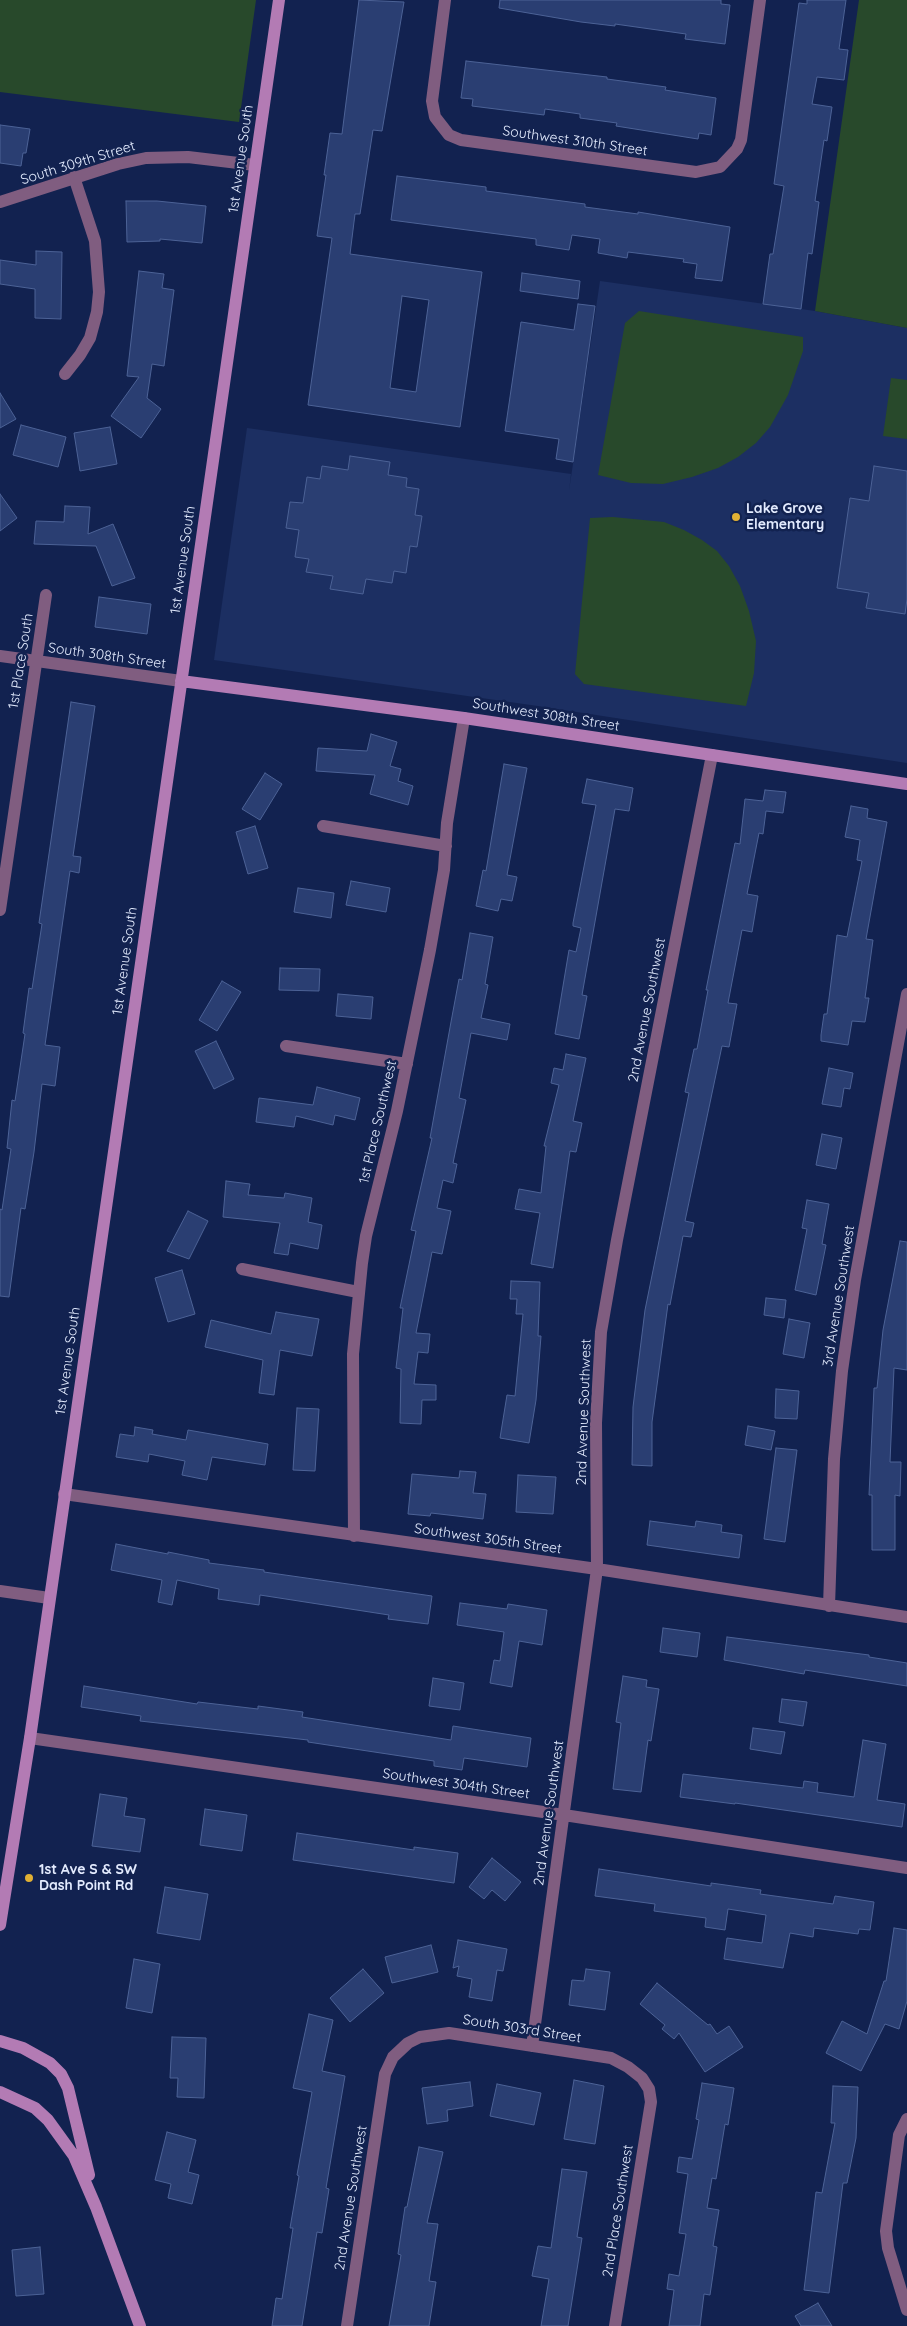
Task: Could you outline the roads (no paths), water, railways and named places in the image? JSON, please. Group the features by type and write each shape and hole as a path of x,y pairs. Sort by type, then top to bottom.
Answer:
{"main road":[{"name":"1st Avenue South","path":"0,1925 30,1738 279,0"},
{"name":"Southwest 308th Street","path":"181,681 464,718 907,784"},
{"path":"0,2041 23,2048 50,2063 61,2074 68,2088 96,2207"},
{"path":"0,2092 35,2108 48,2120 74,2156 96,2207 140,2326"}],"street":[{"name":"Southwest 310th Street","path":"445,0 432,101 435,117 449,135 461,140 696,172 720,167 737,149 741,140 760,0"},
{"name":"South 309th Street","path":"0,202 132,160 166,156 204,158 255,165"},
{"path":"65,374 90,338 97,312 99,292 95,241 74,178"},
{"name":"1st Place South","path":"0,910 46,595"},
{"name":"South 308th Street","path":"0,656 181,681"},
{"name":"1st Place Southwest","path":"354,1536 352,1411 358,1292 366,1236 407,1064 440,896 447,823 464,718"},
{"name":"2nd Avenue Southwest","path":"532,2046 597,1569 596,1422 602,1332 617,1240 712,755"},
{"path":"323,826 446,846"},
{"name":"3rd Avenue Southwest","path":"829,1606 834,1459 842,1371 854,1280 907,994"},
{"path":"286,1046 407,1064"},
{"path":"242,1269 358,1292"},
{"name":"Southwest 305th Street","path":"64,1494 597,1569 907,1617"},
{"path":"0,1591 49,1598"},
{"name":"Southwest 304th Street","path":"30,1738 564,1815 907,1868"},
{"name":"South 303rd Street","path":"385,2074 393,2057 408,2043 433,2033 449,2033 611,2058 628,2067 642,2078 649,2089 651,2102"},
{"name":"2nd Avenue Southwest","path":"347,2326 385,2074"},
{"name":"2nd Place Southwest","path":"615,2326 651,2102"},
{"path":"907,2119 899,2135 886,2231 888,2248 907,2310"}],"place":[{"name":"Lake Grove Elementary","path":"736,517"},
{"name":"1st Ave S & SW Dash Point Rd","path":"29,1878"}]}
